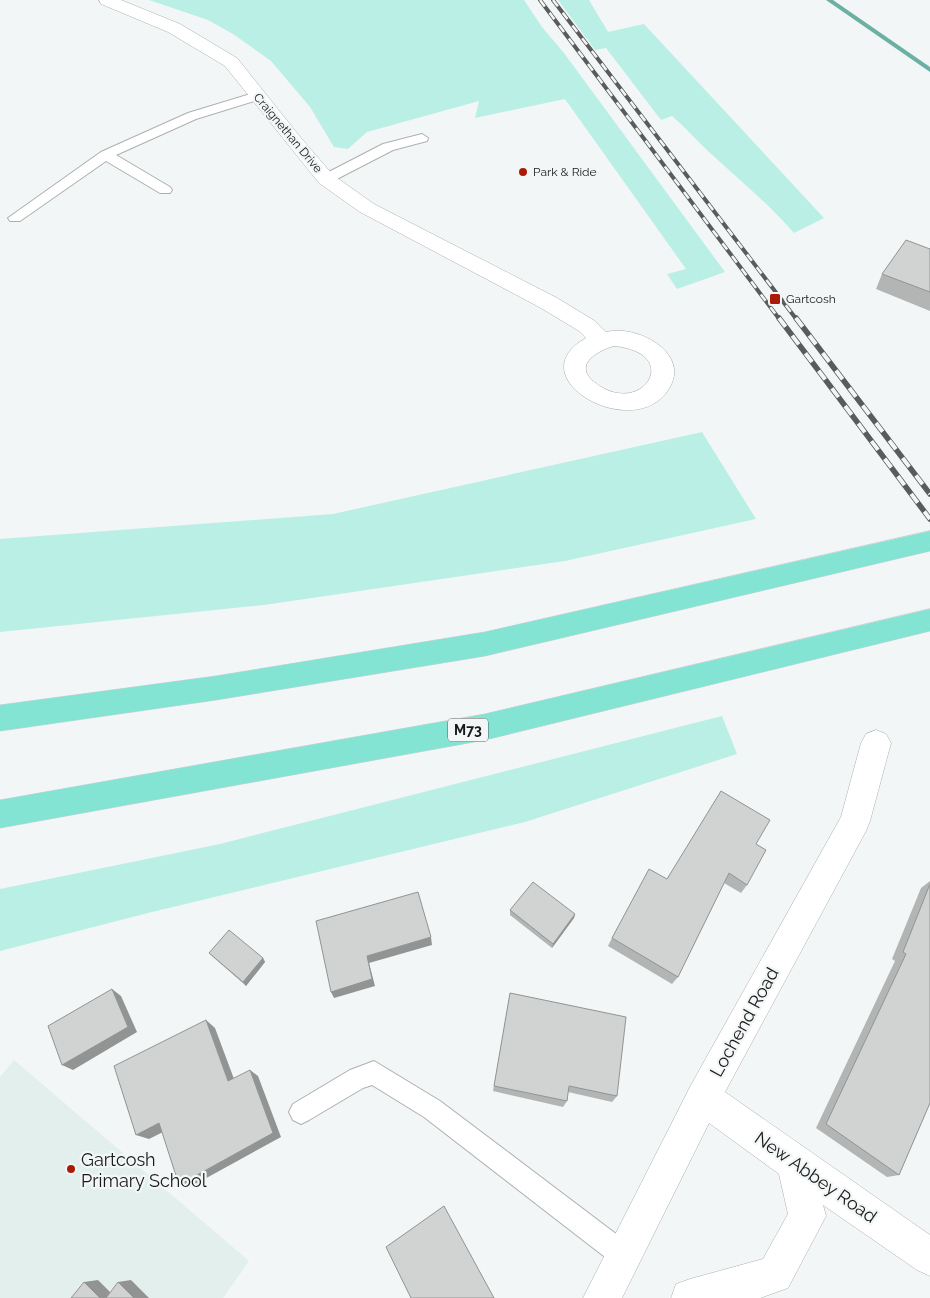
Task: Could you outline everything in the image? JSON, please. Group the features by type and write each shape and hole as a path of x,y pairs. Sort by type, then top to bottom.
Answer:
{"highway":[{"path":"0,718 216,688 484,644 930,541"},
{"name":"M73","path":"0,814 485,726 930,620"},
{"path":"0,704 216,688"}],"street":[{"name":"Craignethan Drive","path":"112,0 174,28 231,62 326,179 367,208 549,303 588,326 602,340"},
{"name":"Lochend Road","path":"602,1298 702,1097 855,821 876,743"},
{"name":"New Abbey Road","path":"702,1097 930,1257"},
{"path":"690,1298 775,1275 807,1216 795,1164"}],"lane":[{"path":"15,218 106,155 192,116 257,96"},
{"path":"326,179 388,147 422,138"},
{"path":"106,155 165,190"},
{"path":"301,1112 358,1078 374,1073 432,1109 624,1255"}],"shaded area":[{"name":"Gartcosh Primary School","path":"14,1060 249,1261 223,1298 0,1298 0,1077"}],"green space":[{"path":"149,0 524,0 542,27 564,53 725,272 677,289 667,274 686,269 565,99 475,118 479,101 367,132 348,149 334,147 310,107 271,61 233,34 208,20"},
{"path":"558,0 589,0 608,32 644,24 824,218 794,233 763,201 672,116 661,120 606,48 595,50"},
{"path":"702,432 756,519 565,561 264,605 0,632 0,539 333,514"},
{"path":"722,716 737,754 525,822 148,913 0,951 0,889 220,844"}],"building":[{"path":"906,240 930,249 930,292 882,274"},
{"path":"721,791 770,820 756,844 766,850 747,885 729,873 678,977 612,938 649,869 667,879"},
{"path":"533,882 575,914 553,944 510,910"},
{"path":"930,884 930,1103 899,1175 826,1124 906,954 903,952"},
{"path":"418,892 431,937 367,956 372,979 331,992 316,921"},
{"path":"229,930 263,958 243,982 209,953"},
{"path":"112,989 128,1027 62,1065 48,1026"},
{"path":"510,993 626,1017 617,1096 569,1086 567,1101 494,1086"},
{"path":"206,1020 228,1081 250,1070 273,1133 179,1185 159,1123 136,1135 114,1066"},
{"path":"444,1206 494,1298 411,1298 386,1247"},
{"path":"84,1282 100,1298 71,1298"},
{"path":"118,1282 134,1298 106,1298"}],"waterway":[{"path":"829,0 930,70"}],"railway":[{"path":"540,0 780,320"},
{"path":"553,0 797,320"},
{"path":"779,318 930,519"},
{"path":"796,318 930,494"}],"place":[{"name":"Park & Ride","path":"523,172"},
{"name":"Gartcosh","path":"775,299"},
{"name":"Gartcosh Primary School","path":"71,1169"}]}
